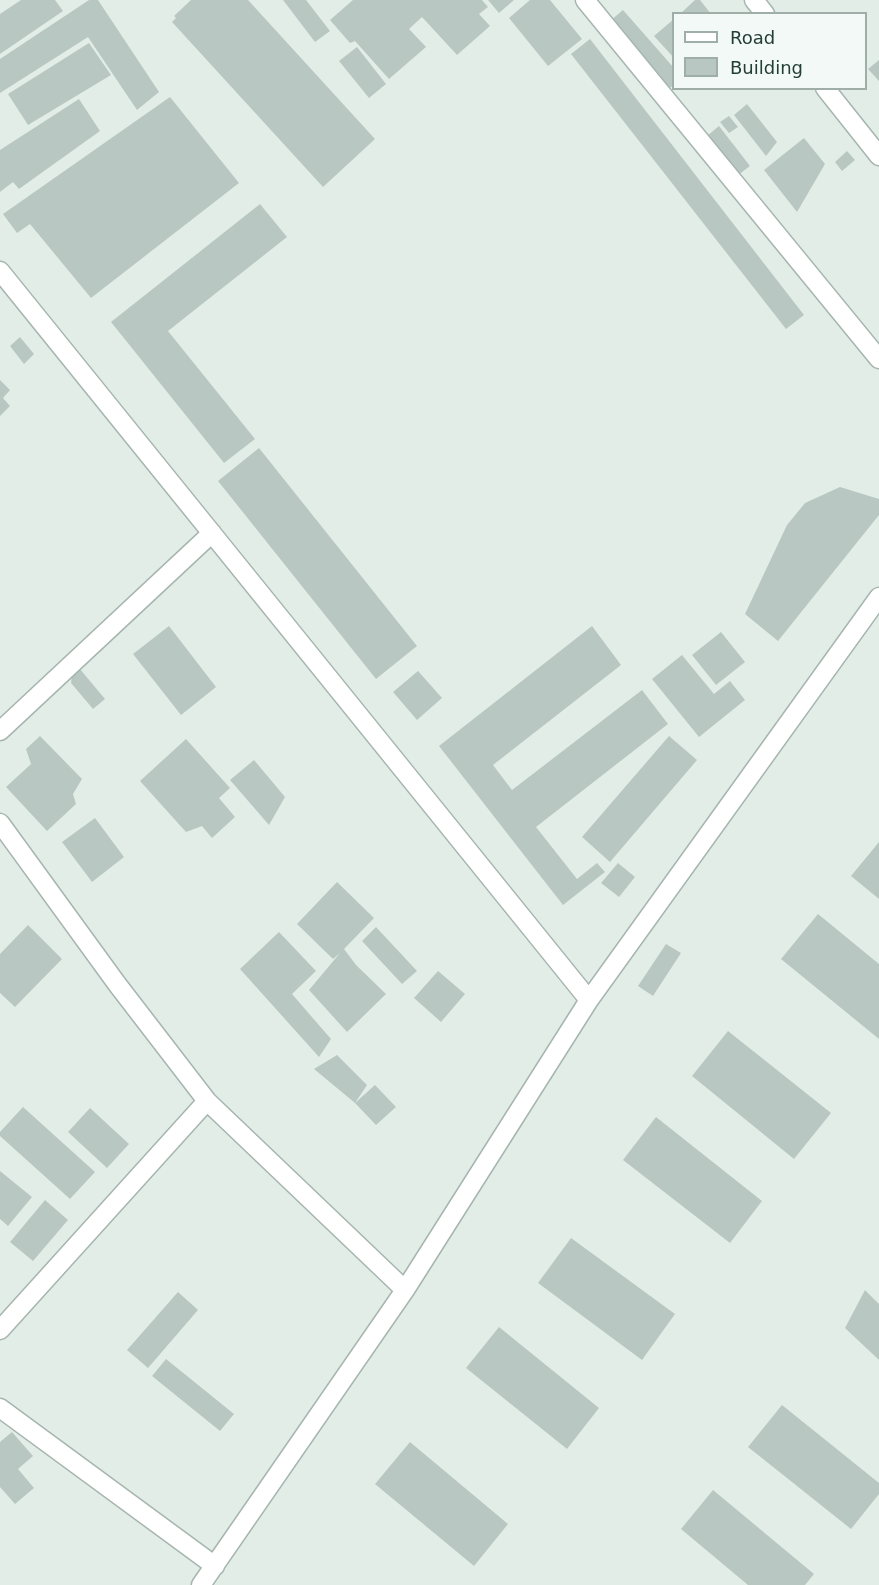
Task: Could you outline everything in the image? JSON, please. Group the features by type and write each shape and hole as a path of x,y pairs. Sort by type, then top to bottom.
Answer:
{"street":[{"path":"585,0 879,359"},
{"path":"754,0 763,12"},
{"path":"827,90 879,156"},
{"path":"0,271 589,999"},
{"path":"0,731 212,533"},
{"path":"201,1585 405,1290 589,999 879,597"},
{"path":"0,823 117,984 207,1101 405,1290"},
{"path":"0,1330 207,1101"},
{"path":"0,1408 215,1566"}],"building":[{"path":"21,0 55,0 63,11 0,54 0,14"},
{"path":"89,0 98,0 159,92 137,110 88,37 0,93 0,59"},
{"path":"191,0 248,0 375,139 323,187 172,22 176,18 174,16"},
{"path":"283,0 306,0 330,31 315,42"},
{"path":"353,0 482,0 488,7 479,14 490,26 457,55 422,17 409,29 426,47 389,79 355,41 350,43 330,20"},
{"path":"488,0 514,0 499,13"},
{"path":"530,0 550,0 582,39 548,66 509,18"},
{"path":"695,0 700,0 709,12 682,12"},
{"path":"623,10 672,66 672,86 668,89 610,21"},
{"path":"672,21 672,56 654,36"},
{"path":"590,39 804,315 786,329 571,54"},
{"path":"89,43 111,75 28,125 8,94"},
{"path":"357,47 386,84 369,98 339,61"},
{"path":"879,60 879,81 868,69"},
{"path":"170,97 239,183 91,298 30,224 17,233 3,214"},
{"path":"79,99 100,131 19,189 13,182 0,192 0,150"},
{"path":"747,104 777,142 766,156 734,115"},
{"path":"729,116 738,127 729,133 720,122"},
{"path":"719,126 750,166 738,175 707,136"},
{"path":"804,138 825,164 797,212 764,170"},
{"path":"847,151 855,160 842,171 835,162"},
{"path":"260,204 287,237 168,331 255,439 224,463 111,322"},
{"path":"20,337 34,354 24,364 10,346"},
{"path":"0,380 10,390 3,398 10,406 0,416"},
{"path":"259,448 417,646 376,679 218,481"},
{"path":"840,487 879,499 879,515 778,641 745,614 787,525 805,503"},
{"path":"169,626 216,687 181,715 133,654"},
{"path":"592,626 621,665 493,765 512,790 642,690 668,724 536,827 577,879 597,863 605,872 563,905 439,746"},
{"path":"721,632 745,662 716,685 692,655"},
{"path":"682,655 714,694 730,681 745,700 699,737 652,679"},
{"path":"74,662 105,699 93,709 71,683"},
{"path":"418,671 442,698 417,720 393,692"},
{"path":"40,736 82,779 73,794 76,804 47,831 6,787 31,764 26,749"},
{"path":"669,736 697,760 610,862 582,837"},
{"path":"186,739 230,788 219,798 235,817 212,838 202,826 186,832 140,781"},
{"path":"254,760 285,797 269,825 230,780"},
{"path":"95,818 124,857 92,882 62,842"},
{"path":"879,842 879,899 851,876"},
{"path":"618,863 635,877 619,897 601,883"},
{"path":"337,882 374,918 344,949 356,965 386,994 347,1032 309,990 340,953 333,959 297,924"},
{"path":"818,914 879,964 879,1039 781,959"},
{"path":"28,925 62,959 15,1007 0,993 0,954"},
{"path":"376,927 417,971 402,984 362,941"},
{"path":"279,932 316,971 292,994 331,1039 319,1057 240,969"},
{"path":"666,944 681,953 653,996 638,986"},
{"path":"438,971 465,994 441,1022 414,998"},
{"path":"728,1031 831,1113 794,1159 692,1076"},
{"path":"337,1055 367,1085 355,1103 314,1069"},
{"path":"375,1085 396,1107 376,1125 355,1103"},
{"path":"23,1107 95,1172 70,1199 0,1136 0,1132"},
{"path":"90,1108 129,1144 107,1168 68,1132"},
{"path":"656,1117 762,1201 730,1243 623,1160"},
{"path":"0,1171 32,1197 8,1226 0,1219"},
{"path":"45,1200 68,1220 33,1261 10,1242"},
{"path":"571,1238 675,1314 642,1360 538,1283"},
{"path":"865,1290 879,1304 879,1360 845,1328"},
{"path":"178,1292 198,1310 148,1368 127,1350"},
{"path":"499,1327 599,1408 567,1449 466,1368"},
{"path":"166,1359 234,1414 220,1431 152,1376"},
{"path":"782,1405 879,1483 879,1494 851,1529 748,1447"},
{"path":"12,1432 33,1456 18,1469 34,1488 15,1504 0,1487 0,1442"},
{"path":"410,1442 508,1524 474,1566 375,1484"},
{"path":"713,1490 814,1574 805,1585 748,1585 681,1529"}]}
